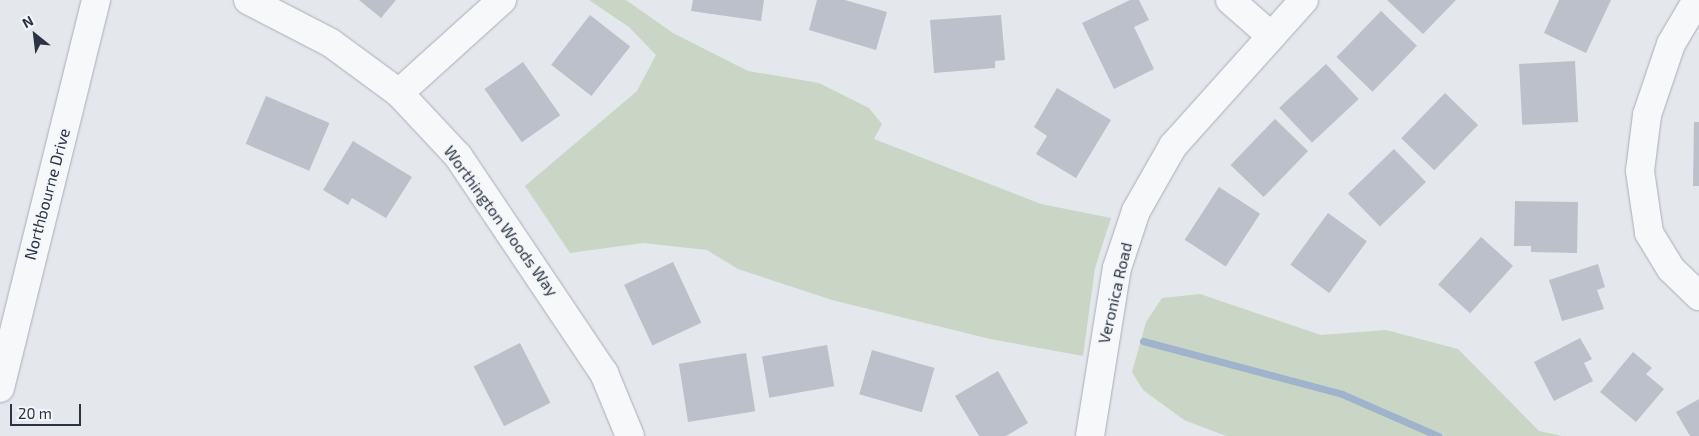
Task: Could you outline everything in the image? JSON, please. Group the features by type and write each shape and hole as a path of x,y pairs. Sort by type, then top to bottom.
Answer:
{"street":[{"name":"Northbourne Drive","path":"0,388 96,0"},
{"name":"Worthington Woods Way","path":"248,0 331,43 399,93 458,156 556,296 604,373 630,436"},
{"path":"399,93 502,0"},
{"path":"1230,0 1271,36"},
{"name":"Veronica Road","path":"1090,436 1116,268 1136,211 1173,146 1304,0"},
{"path":"1697,0 1671,44 1647,115 1640,171 1649,233 1671,269 1699,296"}],"green space":[{"path":"589,0 626,0 673,33 748,71 819,83 869,108 882,124 874,139 1041,204 1111,218 1095,268 1083,356 990,339 832,300 738,269 707,250 643,243 570,253 525,186 637,91 656,55 629,27"},
{"path":"1200,294 1321,335 1386,330 1458,349 1539,431 1562,436 1226,436 1184,420 1143,390 1132,372 1146,322 1162,298"}],"building":[{"path":"359,0 396,0 381,18"},
{"path":"693,0 764,0 761,21 691,11"},
{"path":"817,0 845,0 887,12 876,50 809,30"},
{"path":"1130,0 1139,0 1149,20 1134,27 1154,69 1114,89 1082,23"},
{"path":"1387,0 1456,0 1423,34"},
{"path":"1559,0 1611,0 1586,53 1544,33"},
{"path":"1381,11 1417,46 1373,92 1337,57"},
{"path":"590,15 630,46 591,96 551,65"},
{"path":"1001,15 1005,60 995,61 995,68 934,73 930,20"},
{"path":"1575,61 1578,122 1522,125 1519,64"},
{"path":"523,62 560,115 522,142 484,89"},
{"path":"1326,64 1359,99 1312,143 1279,108"},
{"path":"1057,88 1111,120 1076,178 1036,154 1047,136 1034,127"},
{"path":"1445,93 1478,125 1434,170 1401,138"},
{"path":"266,96 330,123 309,171 246,144"},
{"path":"1275,119 1308,151 1264,197 1231,165"},
{"path":"1694,122 1699,122 1699,186 1693,186"},
{"path":"353,141 412,177 386,218 352,198 348,205 323,190"},
{"path":"1394,149 1426,182 1380,227 1348,193"},
{"path":"1219,187 1260,214 1226,267 1185,240"},
{"path":"1515,201 1578,202 1577,253 1531,252 1531,246 1514,246"},
{"path":"1328,213 1367,241 1329,293 1290,265"},
{"path":"1481,237 1513,266 1470,313 1438,285"},
{"path":"673,262 701,323 652,346 624,285"},
{"path":"1598,264 1605,287 1597,290 1604,309 1562,321 1549,280"},
{"path":"1580,338 1592,359 1584,363 1593,381 1554,401 1534,362"},
{"path":"520,343 550,403 504,426 474,367"},
{"path":"827,345 834,386 769,398 762,356"},
{"path":"872,350 934,368 922,412 859,394"},
{"path":"1633,352 1652,368 1646,374 1664,389 1636,422 1600,392"},
{"path":"746,353 755,411 688,422 679,364"},
{"path":"998,371 1028,423 1006,436 979,436 955,396"},
{"path":"1699,399 1699,436 1690,436 1676,412"}],"waterway":[{"path":"1143,341 1342,394 1438,436"}]}
